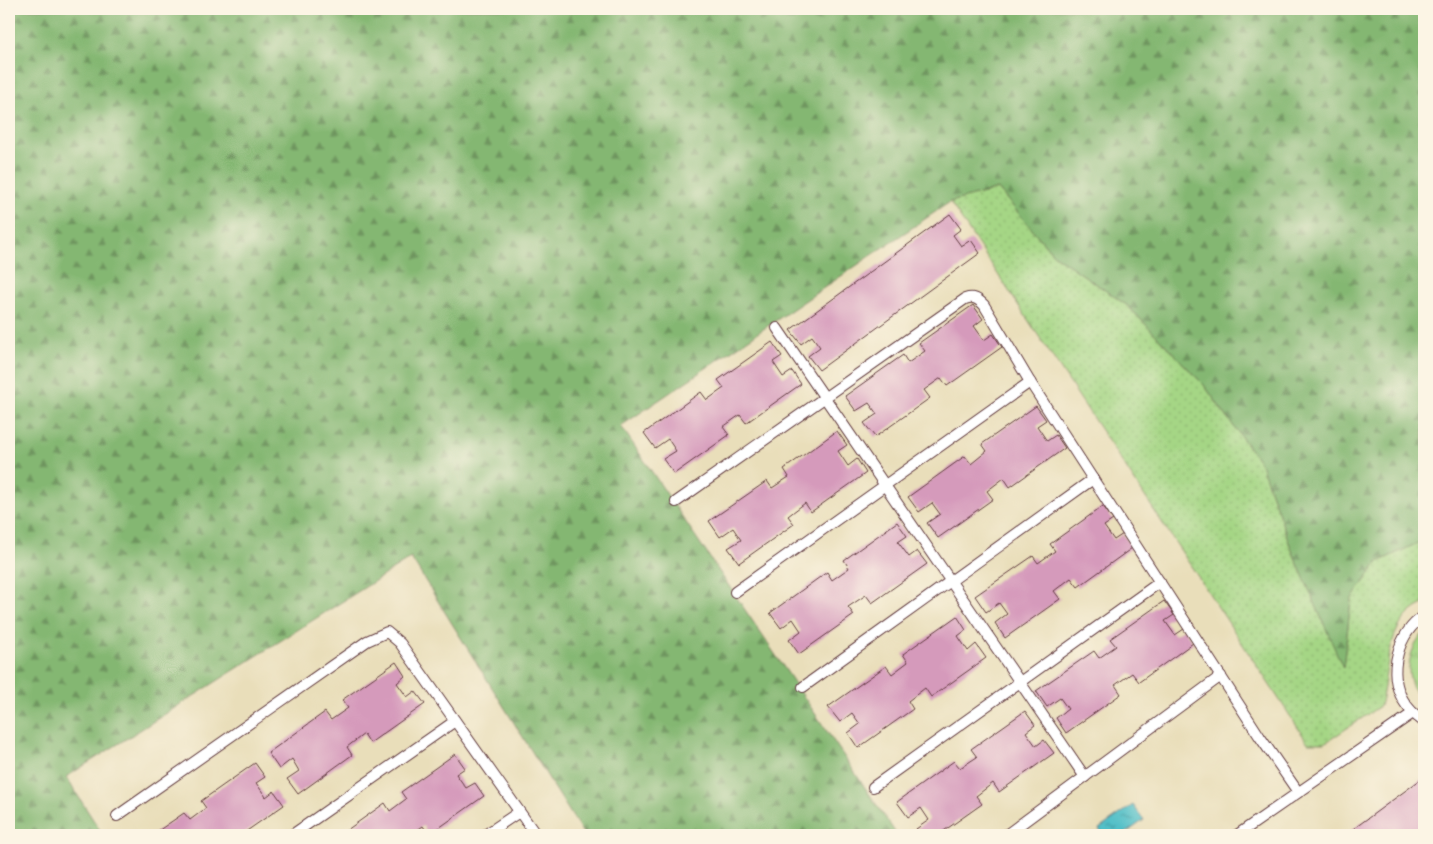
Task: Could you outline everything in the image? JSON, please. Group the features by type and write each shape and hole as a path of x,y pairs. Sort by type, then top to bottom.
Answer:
{"lane":[{"path":"676,502 965,298 979,299 1030,382 1298,792"},
{"path":"777,328 1085,777"},
{"path":"735,592 1030,382"},
{"path":"803,687 1093,479"},
{"path":"873,786 1160,582"},
{"path":"1424,616 1407,633 1399,648 1396,666 1397,683 1402,699 1413,713 1424,722"},
{"path":"116,816 367,640 387,632 400,643 536,835"},
{"path":"1006,835 1221,676"},
{"path":"1237,835 1413,713"},
{"path":"292,835 455,721"},
{"path":"485,835 519,812"}],"green space":[{"path":"9,9 1424,9 1424,540 1378,562 1351,600 1343,668 1291,548 1261,464 1204,385 1128,306 1053,254 998,189 950,202 621,426 897,835 584,835 411,558 66,777 103,835 9,835"},
{"path":"998,189 1053,254 1128,306 1204,385 1261,464 1291,548 1343,667 1351,600 1378,562 1424,540 1424,604 1411,612 1402,622 1395,635 1380,706 1325,743 1308,743 950,202"},
{"path":"1424,633 1424,705 1417,697 1413,688 1409,669 1413,650 1417,641"}],"water":[{"path":"1133,805 1144,820 1123,835 1103,835 1099,829"}],"building":[{"path":"950,214 961,229 953,235 961,246 971,240 980,253 819,370 808,356 820,347 812,336 801,344 790,330"},
{"path":"973,305 983,319 974,326 984,340 993,334 1002,347 947,386 941,378 924,390 930,398 875,437 864,423 877,414 869,403 856,411 845,396 903,355 908,363 925,351 919,343"},
{"path":"772,342 782,356 773,362 783,377 792,371 801,384 746,423 740,415 723,427 729,435 674,474 663,459 676,451 668,439 655,448 644,433 701,392 707,400 724,388 718,380"},
{"path":"1036,406 1046,420 1037,426 1047,441 1056,435 1065,448 1010,487 1004,478 987,491 993,499 938,538 927,523 940,514 932,503 919,512 908,497 965,456 971,464 987,451 982,444"},
{"path":"837,431 847,445 838,451 848,466 857,459 866,473 811,512 805,503 788,516 794,524 739,563 728,548 741,540 733,528 720,537 709,521 767,481 772,488 789,477 784,469"},
{"path":"1103,506 1113,520 1104,526 1114,540 1123,534 1132,548 1078,587 1071,578 1054,591 1060,599 1005,638 995,623 1007,614 999,603 986,612 975,596 1033,556 1038,563 1055,551 1050,544"},
{"path":"897,522 907,536 898,542 909,557 917,551 927,564 872,603 866,595 848,607 854,615 799,654 789,640 801,631 793,619 781,628 770,613 827,572 832,580 849,568 844,560"},
{"path":"1164,601 1174,615 1165,621 1175,635 1184,629 1193,643 1139,682 1132,673 1115,685 1121,694 1066,733 1056,718 1068,709 1060,698 1047,707 1036,691 1094,651 1099,658 1116,646 1110,639"},
{"path":"957,616 966,630 958,636 968,651 976,644 986,658 931,697 925,688 908,701 913,709 858,748 848,733 860,724 852,713 840,722 828,707 886,666 892,674 908,662 903,654"},
{"path":"396,662 405,676 397,683 407,697 415,691 425,704 370,743 364,734 347,747 352,755 298,794 287,779 299,771 292,759 279,769 268,753 325,712 331,720 348,708 342,700"},
{"path":"1025,711 1035,725 1026,732 1036,746 1044,740 1054,753 999,792 993,783 976,796 982,804 938,835 921,835 916,829 929,820 921,808 908,817 897,802 954,761 960,768 977,757 971,749"},
{"path":"455,754 465,768 456,774 466,788 475,783 484,796 429,835 423,826 410,835 340,835 385,803 390,811 406,799 401,792"},
{"path":"255,763 265,777 256,783 266,797 274,791 284,805 241,835 152,835 184,813 190,820 206,808 201,801"},
{"path":"1424,777 1424,834 1345,835"}]}
